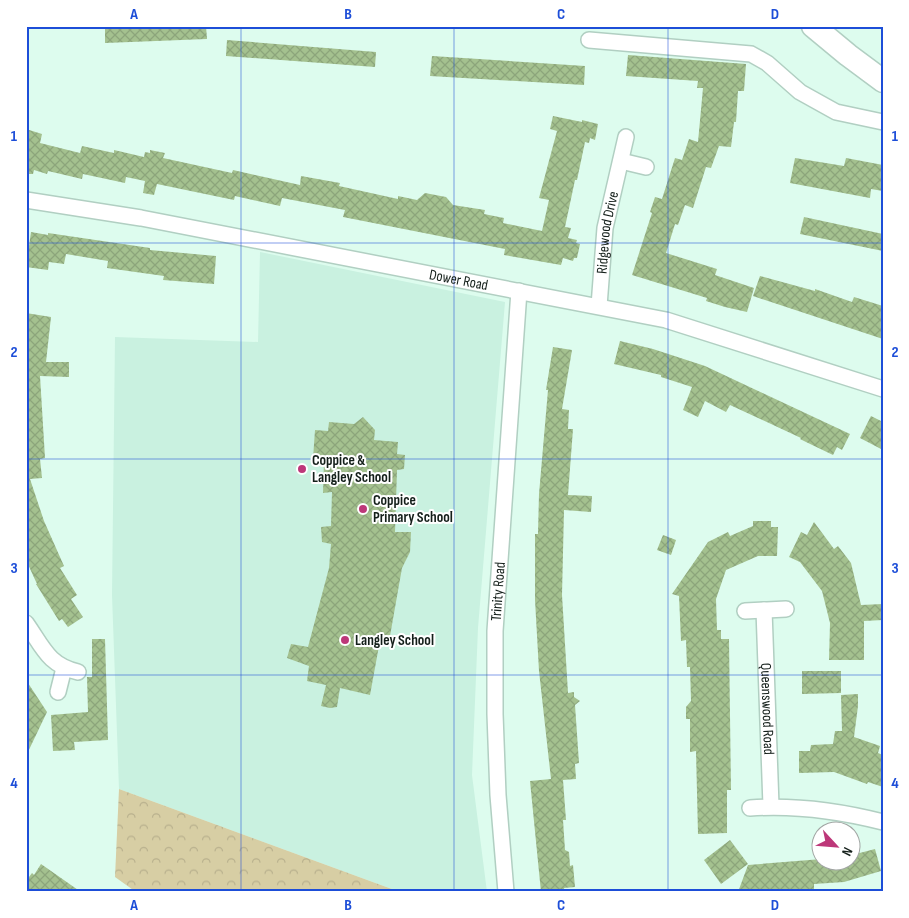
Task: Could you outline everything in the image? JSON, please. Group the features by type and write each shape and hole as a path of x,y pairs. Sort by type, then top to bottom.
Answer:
{"main road":[{"path":"813,26 883,81"}],"street":[{"path":"589,40 751,54 767,63 800,92 836,112 883,122"},
{"name":"Ridgewood Drive","path":"599,306 605,228 626,137"},
{"path":"621,161 646,167"},
{"name":"Dower Road","path":"26,200 141,218 666,320 883,389"},
{"name":"Trinity Road","path":"506,892 498,795 495,631 519,291"},
{"path":"745,611 786,609"},
{"name":"Queenswood Road","path":"764,610 771,806"},
{"path":"26,623 53,662 71,670 58,692"},
{"path":"750,808 771,806 836,812 883,822"}],"shaded area":[{"name":"Coppice & Langley School","path":"260,252 505,302 478,628 472,775 487,892 400,892 119,789 112,595 115,337 258,342"}],"green space":[{"path":"119,789 400,892 136,892 115,877"}],"building":[{"path":"206,26 207,39 105,43 105,28"},
{"path":"227,40 376,52 375,67 226,56"},
{"path":"628,55 746,64 744,91 738,91 736,122 734,122 731,147 719,146 711,168 706,167 693,208 685,205 678,225 675,224 666,253 717,269 715,275 754,288 747,312 706,301 707,298 632,275 652,213 650,212 655,197 662,199 675,158 682,160 689,139 698,142 703,88 697,88 698,81 626,76"},
{"path":"432,56 585,66 584,85 430,76"},
{"path":"553,116 598,124 595,140 590,138 589,143 585,142 565,227 571,228 568,238 577,240 576,243 580,244 577,258 574,258 573,261 563,258 561,265 504,255 505,249 343,217 345,210 282,198 280,206 235,196 234,200 157,184 154,195 143,193 145,181 126,177 125,183 83,174 82,179 48,171 47,174 34,170 33,174 26,174 26,129 42,134 40,143 80,153 82,146 114,153 114,150 144,157 145,152 150,153 150,150 165,153 163,158 232,173 233,170 300,185 301,176 340,183 339,186 398,199 398,196 417,200 425,193 446,197 453,205 485,210 484,214 504,218 503,223 542,231 549,200 539,198 557,131 550,129"},
{"path":"795,158 844,166 846,158 883,165 883,191 871,189 870,198 790,183"},
{"path":"804,217 883,234 883,251 800,234"},
{"path":"31,232 150,248 150,250 216,256 214,284 163,280 164,276 107,268 108,261 66,254 64,264 49,262 48,270 26,267"},
{"path":"760,276 815,291 815,289 852,302 854,297 883,306 883,339 753,296"},
{"path":"26,313 51,317 46,362 69,362 69,377 40,376 45,458 40,459 42,478 30,479 44,521 64,566 60,568 77,595 71,599 83,617 68,627 62,619 59,621 36,584 26,560"},
{"path":"620,341 653,349 705,366 850,434 842,450 837,447 833,455 730,405 726,412 705,401 698,417 683,410 692,387 661,377 661,375 614,364"},
{"path":"553,347 572,350 562,409 569,410 568,429 573,429 568,495 592,496 591,512 564,510 562,595 568,693 574,692 574,697 580,701 575,705 579,763 575,764 576,779 563,780 566,820 563,820 565,850 569,852 570,866 573,865 575,887 564,888 565,892 541,892 530,781 551,779 539,671 535,600 535,534 538,534 539,494 548,390 546,390"},
{"path":"871,416 883,422 883,450 860,438"},
{"path":"363,417 375,430 374,440 398,442 397,454 405,455 404,469 397,470 395,532 411,532 410,552 402,568 390,636 381,635 370,695 340,688 337,707 330,708 321,706 326,685 307,681 309,666 287,658 291,644 308,647 329,568 331,544 322,542 321,527 331,526 332,492 323,493 324,460 313,459 315,430 328,431 329,422 354,424"},
{"path":"753,521 771,521 771,527 778,527 777,556 758,556 726,570 716,599 717,630 721,630 721,639 729,639 731,790 727,790 727,833 698,834 696,751 690,752 690,719 686,719 686,707 691,701 690,667 687,667 686,640 681,641 679,596 672,594 708,542 728,532 730,536 753,526"},
{"path":"814,522 834,549 838,546 851,563 861,605 883,604 883,620 864,621 864,660 829,660 830,623 822,591 800,562 789,557 801,532 807,535"},
{"path":"663,535 676,540 671,555 657,550"},
{"path":"92,639 105,639 108,740 74,742 75,750 53,751 51,715 88,712 87,677 92,677"},
{"path":"802,671 841,671 841,693 802,694"},
{"path":"26,680 47,712 26,756"},
{"path":"858,694 854,737 880,746 878,753 883,755 883,787 868,782 867,784 834,772 799,773 799,751 810,751 811,745 833,744 835,731 842,731 841,695"},
{"path":"730,840 748,864 721,884 704,860"},
{"path":"875,849 881,871 844,882 814,884 814,892 738,892 748,865 812,860 812,870 862,870 862,852"},
{"path":"41,864 81,892 26,892 26,881 32,873 34,875"}],"place":[{"name":"Coppice & Langley School","path":"302,469"},
{"name":"Coppice Primary School","path":"363,509"},
{"name":"Langley School","path":"345,640"}]}
